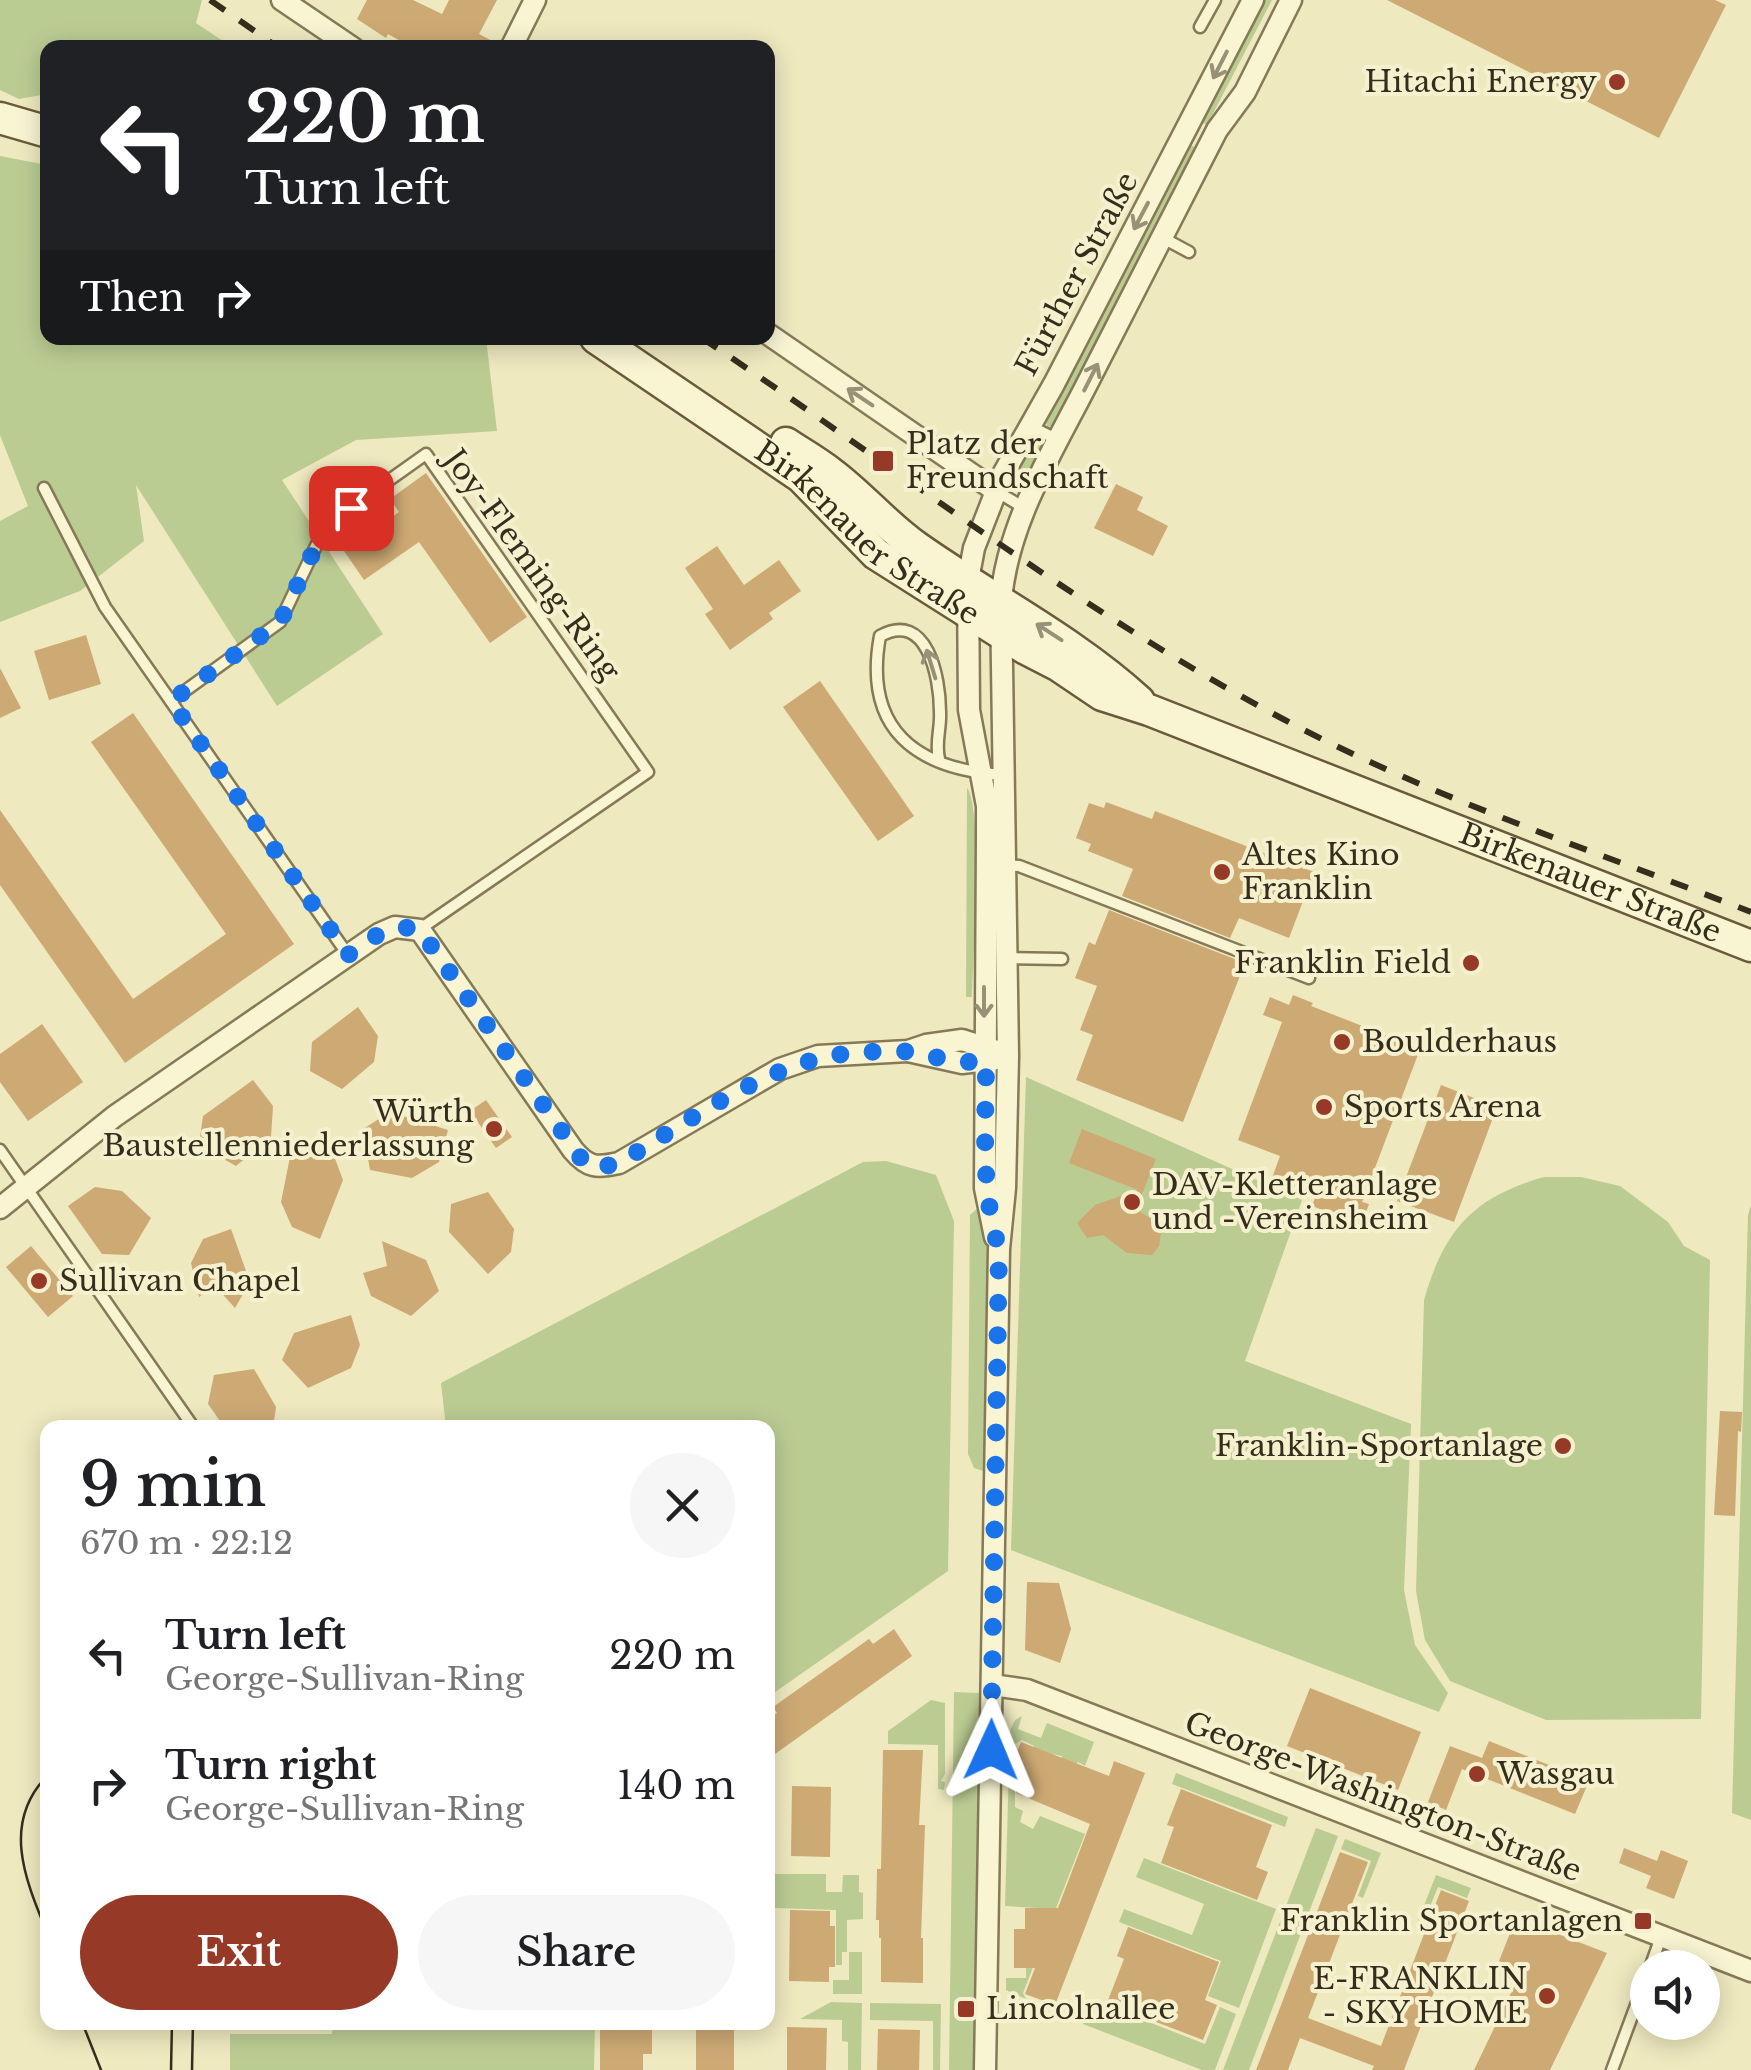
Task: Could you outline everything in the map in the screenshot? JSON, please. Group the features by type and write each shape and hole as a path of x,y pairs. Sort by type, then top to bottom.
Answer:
{"street":[{"path":"282,0 341,40"},
{"path":"516,40 535,0"},
{"name":"Fürther Straße","path":"995,958 1005,865 1001,601 1004,566 1058,440 1210,143 1245,92 1291,0"},
{"name":"Fürther Straße","path":"995,958 987,806 969,710 968,580 977,538 996,491 1247,7"},
{"path":"4,122 40,130"},
{"path":"4,122 40,138"},
{"path":"775,339 996,491"},
{"name":"Birkenauer Straße","path":"606,345 801,476 876,554 1102,695 1751,946"},
{"name":"Birkenauer Straße","path":"641,345 834,474 874,514 918,548 1110,674 1149,710"},
{"path":"0,1208 115,1116 378,934 395,927 420,930 573,1150 585,1164 597,1168 619,1163 780,1069 818,1056 908,1051 926,1044 962,1040 986,1054 1008,1056"},
{"path":"995,958 986,1054 986,1188 999,1249"},
{"path":"986,2070 999,1249 1005,1188 1008,1056 995,958"},
{"name":"George-Washington-Straße","path":"992,1685 1026,1690 1751,1972"}],"lane":[{"path":"1200,27 1215,0"},
{"path":"1162,237 1190,252"},
{"path":"1030,426 1058,440"},
{"name":"Joy-Fleming-Ring","path":"171,701 280,622 326,525 426,454 648,772 420,930"},
{"path":"44,488 96,592 348,955"},
{"path":"996,491 1026,510"},
{"path":"938,760 935,742 940,712 933,663 920,638 894,628 880,636 873,670 882,711 896,732 919,752 938,760 981,774 1003,766"},
{"path":"1005,865 1019,866 1309,978"},
{"path":"995,958 1062,959"},
{"path":"0,1150 188,1420"},
{"path":"1656,1950 1661,1937"},
{"path":"1612,2070 1630,2020"}],"green space":[{"path":"0,0 202,0 196,23 222,40 40,40 40,95 19,99 0,90"},
{"path":"1260,0 1272,0 1207,125 1198,120"},
{"path":"1187,143 1200,150 1057,425 1048,427 1044,420"},
{"path":"0,156 40,164 40,345 487,345 497,431 356,440 282,480 383,634 277,706 136,485 144,541 80,591 0,622 0,521 28,506 0,435"},
{"path":"1034,439 1048,445 1021,496 1010,486"},
{"path":"967,788 972,801 976,853 972,997 966,997"},
{"path":"1026,1077 1302,1200 1245,1361 1411,1424 1404,1590 1415,1645 1448,1693 1439,1712 1011,1550"},
{"path":"886,1161 936,1175 954,1221 948,1571 775,1692 775,1420 445,1420 441,1383 863,1162"},
{"name":"Franklin-Sportanlage","path":"1544,1177 1581,1177 1620,1186 1668,1222 1684,1246 1710,1260 1701,1719 1546,1720 1450,1681 1425,1640 1416,1591 1424,1300 1441,1254 1465,1220 1498,1195"},
{"path":"1751,1205 1751,1820 1732,1813"},
{"path":"979,1207 989,1251 986,1472 974,1468 968,1454 970,1215"},
{"path":"954,1692 979,1693 974,2070 949,2070"},
{"path":"931,1700 945,1703 945,1774 941,1781 945,1782 944,1790 938,1789 938,1745 888,1744 888,1731"},
{"path":"1022,1716 1018,1729 1041,1738 1047,1723 1094,1742 1085,1766 1033,1750 1034,1746 1022,1740 1015,1744 1015,1807 1023,1811 1020,1822 1033,1829 1040,1816 1085,1834 1023,1993 1026,1999 1006,1990 1006,1978 1026,1978 1026,1946 1038,1908 1005,1906 1010,1731"},
{"path":"1176,1773 1288,1817 1285,1827 1172,1784"},
{"path":"1316,1828 1338,1836 1249,2070 1223,2070"},
{"path":"1345,1839 1381,1853 1363,1898 1358,1896 1371,1861 1341,1849"},
{"path":"1144,1858 1276,1909 1239,2008 1208,1996 1221,1961 1119,1922 1124,1909 1192,1935 1204,1904 1136,1877"},
{"path":"775,1874 826,1874 826,1892 842,1892 843,1875 859,1875 863,1919 847,1920 847,1952 842,1952 842,1965 836,1965 836,1910 775,1908"},
{"path":"1436,1875 1471,1888 1467,1898 1438,1887 1422,1926 1417,1923"},
{"path":"849,1952 862,1952 862,1994 833,1994 833,1980 849,1980"},
{"path":"1092,2000 1205,2044 1220,2007 1236,2014 1215,2070 1202,2070 1083,2024"},
{"path":"831,2002 862,2003 861,2070 848,2070 848,2042 842,2041 842,2020 800,2019"},
{"path":"870,2003 941,2004 940,2070 933,2070 933,2021 870,2020"},
{"path":"332,2030 595,2030 594,2070 230,2070 230,2034 332,2034"}],"building":[{"path":"367,0 413,0 442,14 449,0 497,0 479,34 490,40 399,40 388,34 386,38 357,19"},
{"name":"Hitachi Energy","path":"1387,0 1715,0 1726,5 1659,138"},
{"path":"426,473 527,617 490,643 419,542 364,580 344,551 399,512 390,499"},
{"path":"1116,484 1143,497 1137,510 1168,526 1153,556 1094,528"},
{"path":"717,546 744,585 779,560 801,591 769,613 773,619 730,650 705,614 713,609 685,568"},
{"path":"86,635 101,684 49,700 34,651"},
{"path":"0,668 21,708 0,718"},
{"path":"820,681 914,816 878,841 783,707"},
{"path":"133,713 294,944 125,1063 0,885 0,810 133,999 226,934 91,742"},
{"path":"1106,802 1152,819 1155,811 1314,872 1289,938 1239,918 1230,938 1122,896 1133,869 1088,851 1091,844 1076,838 1089,803 1104,808"},
{"path":"1109,910 1245,963 1183,1122 1076,1080 1093,1035 1080,1030 1097,986 1075,978 1089,942 1095,945"},
{"name":"Sports Arena","path":"1293,995 1313,1003 1311,1006 1401,1041 1403,1037 1422,1044 1362,1202 1369,1204 1361,1225 1312,1206 1316,1195 1272,1178 1280,1156 1238,1140 1282,1022 1263,1015 1270,997 1289,1005"},
{"path":"358,1007 378,1036 374,1062 342,1089 310,1071 312,1042"},
{"path":"42,1024 83,1082 28,1121 0,1082 0,1054"},
{"path":"253,1080 273,1106 271,1137 236,1166 199,1145 203,1116"},
{"path":"1441,1085 1497,1107 1454,1222 1397,1201"},
{"name":"Würth Baustellenniederlassung","path":"486,1100 512,1137 496,1148 470,1111"},
{"path":"390,1112 448,1130 439,1162 412,1178 370,1170 363,1129"},
{"path":"1082,1129 1156,1159 1136,1209 1162,1226 1159,1246 1152,1255 1127,1253 1103,1235 1087,1238 1077,1223 1095,1205 1138,1190 1069,1163"},
{"path":"334,1156 343,1180 320,1239 292,1227 281,1202 290,1157"},
{"path":"95,1187 122,1191 151,1218 129,1255 102,1254 68,1206"},
{"path":"488,1192 514,1229 511,1252 488,1274 449,1232 451,1204"},
{"path":"231,1229 250,1282 235,1308 215,1286 199,1297 191,1263 203,1239"},
{"path":"382,1241 426,1260 439,1291 411,1316 371,1296 363,1273 387,1266"},
{"name":"Sullivan Chapel","path":"31,1246 73,1296 48,1317 6,1267"},
{"path":"351,1315 360,1345 351,1368 308,1388 282,1360 294,1333"},
{"path":"254,1369 276,1407 274,1420 219,1420 208,1404 214,1375"},
{"path":"1720,1411 1742,1412 1735,1516 1714,1515"},
{"path":"1027,1582 1059,1583 1071,1629 1060,1663 1025,1650"},
{"path":"894,1629 912,1656 775,1754 775,1706 869,1639 873,1644"},
{"path":"1310,1688 1421,1732 1398,1790 1287,1746"},
{"path":"1489,1741 1589,1781 1575,1814 1462,1769 1446,1810 1428,1802 1450,1746 1482,1758"},
{"path":"1021,1742 1109,1776 1114,1761 1145,1773 1055,2005 1025,1994 1035,1968 1014,1968 1014,1929 1025,1929 1025,1908 1058,1908 1090,1824 1016,1793 1016,1754"},
{"path":"883,1750 923,1750 919,1825 925,1825 923,1983 881,1982 881,1938 876,1920"},
{"path":"792,1786 831,1787 830,1857 791,1856"},
{"path":"1181,1789 1272,1825 1256,1867 1268,1872 1257,1900 1161,1863 1174,1827 1167,1825"},
{"path":"1624,1848 1657,1861 1661,1850 1688,1861 1674,1899 1646,1888 1651,1876 1619,1863"},
{"path":"1340,1852 1368,1862 1308,2018 1381,2046 1441,1890 1469,1901 1404,2070 1372,2070 1374,2066 1300,2038 1288,2070 1256,2070"},
{"path":"790,1910 830,1911 830,1926 835,1926 835,1967 829,1967 829,1982 789,1981"},
{"name":"E-FRANKLIN - SKY HOME","path":"1516,1918 1607,1953 1550,2070 1474,2070 1521,1972 1499,1961"},
{"path":"1128,1927 1219,1962 1205,2000 1217,2005 1203,2040 1107,2003 1124,1959 1117,1956"},
{"path":"787,2027 827,2028 826,2070 787,2070"},
{"path":"878,2029 920,2030 919,2070 877,2070"},
{"path":"600,2030 652,2030 652,2054 643,2054 643,2070 600,2070"},
{"path":"696,2030 734,2030 734,2070 696,2070"}],"tram line":[{"path":"40,1785 33,1793 21,1832 26,1873 40,1914"},
{"path":"85,2030 101,2070"},
{"path":"171,2070 172,2030"},
{"path":"192,2070 193,2030"}],"railway":[{"path":"210,0 268,40"},
{"path":"712,345 1060,585 1207,677 1283,719 1455,799 1751,912"}],"place":[{"name":"Hitachi Energy","path":"1617,82"},
{"name":"Platz der Freundschaft","path":"883,461"},
{"name":"Altes Kino Franklin","path":"1222,872"},
{"name":"Franklin Field","path":"1471,963"},
{"name":"Boulderhaus","path":"1342,1042"},
{"name":"Sports Arena","path":"1324,1107"},
{"name":"Würth Baustellenniederlassung","path":"494,1129"},
{"name":"DAV-Kletteranlage und -Vereinsheim","path":"1132,1202"},
{"name":"Sullivan Chapel","path":"39,1281"},
{"name":"Franklin-Sportanlage","path":"1563,1446"},
{"name":"Wasgau","path":"1477,1774"},
{"name":"Franklin Sportanlagen","path":"1643,1921"},
{"name":"E-FRANKLIN - SKY HOME","path":"1547,1996"},
{"name":"Lincolnallee","path":"966,2009"}],"route":[{"path":"351,508 326,525 280,622 171,701 348,955 395,927 420,930 585,1164 597,1168 619,1163 780,1069 818,1056 908,1051 962,1063 986,1062 986,1188 999,1249 991,1750"}]}
